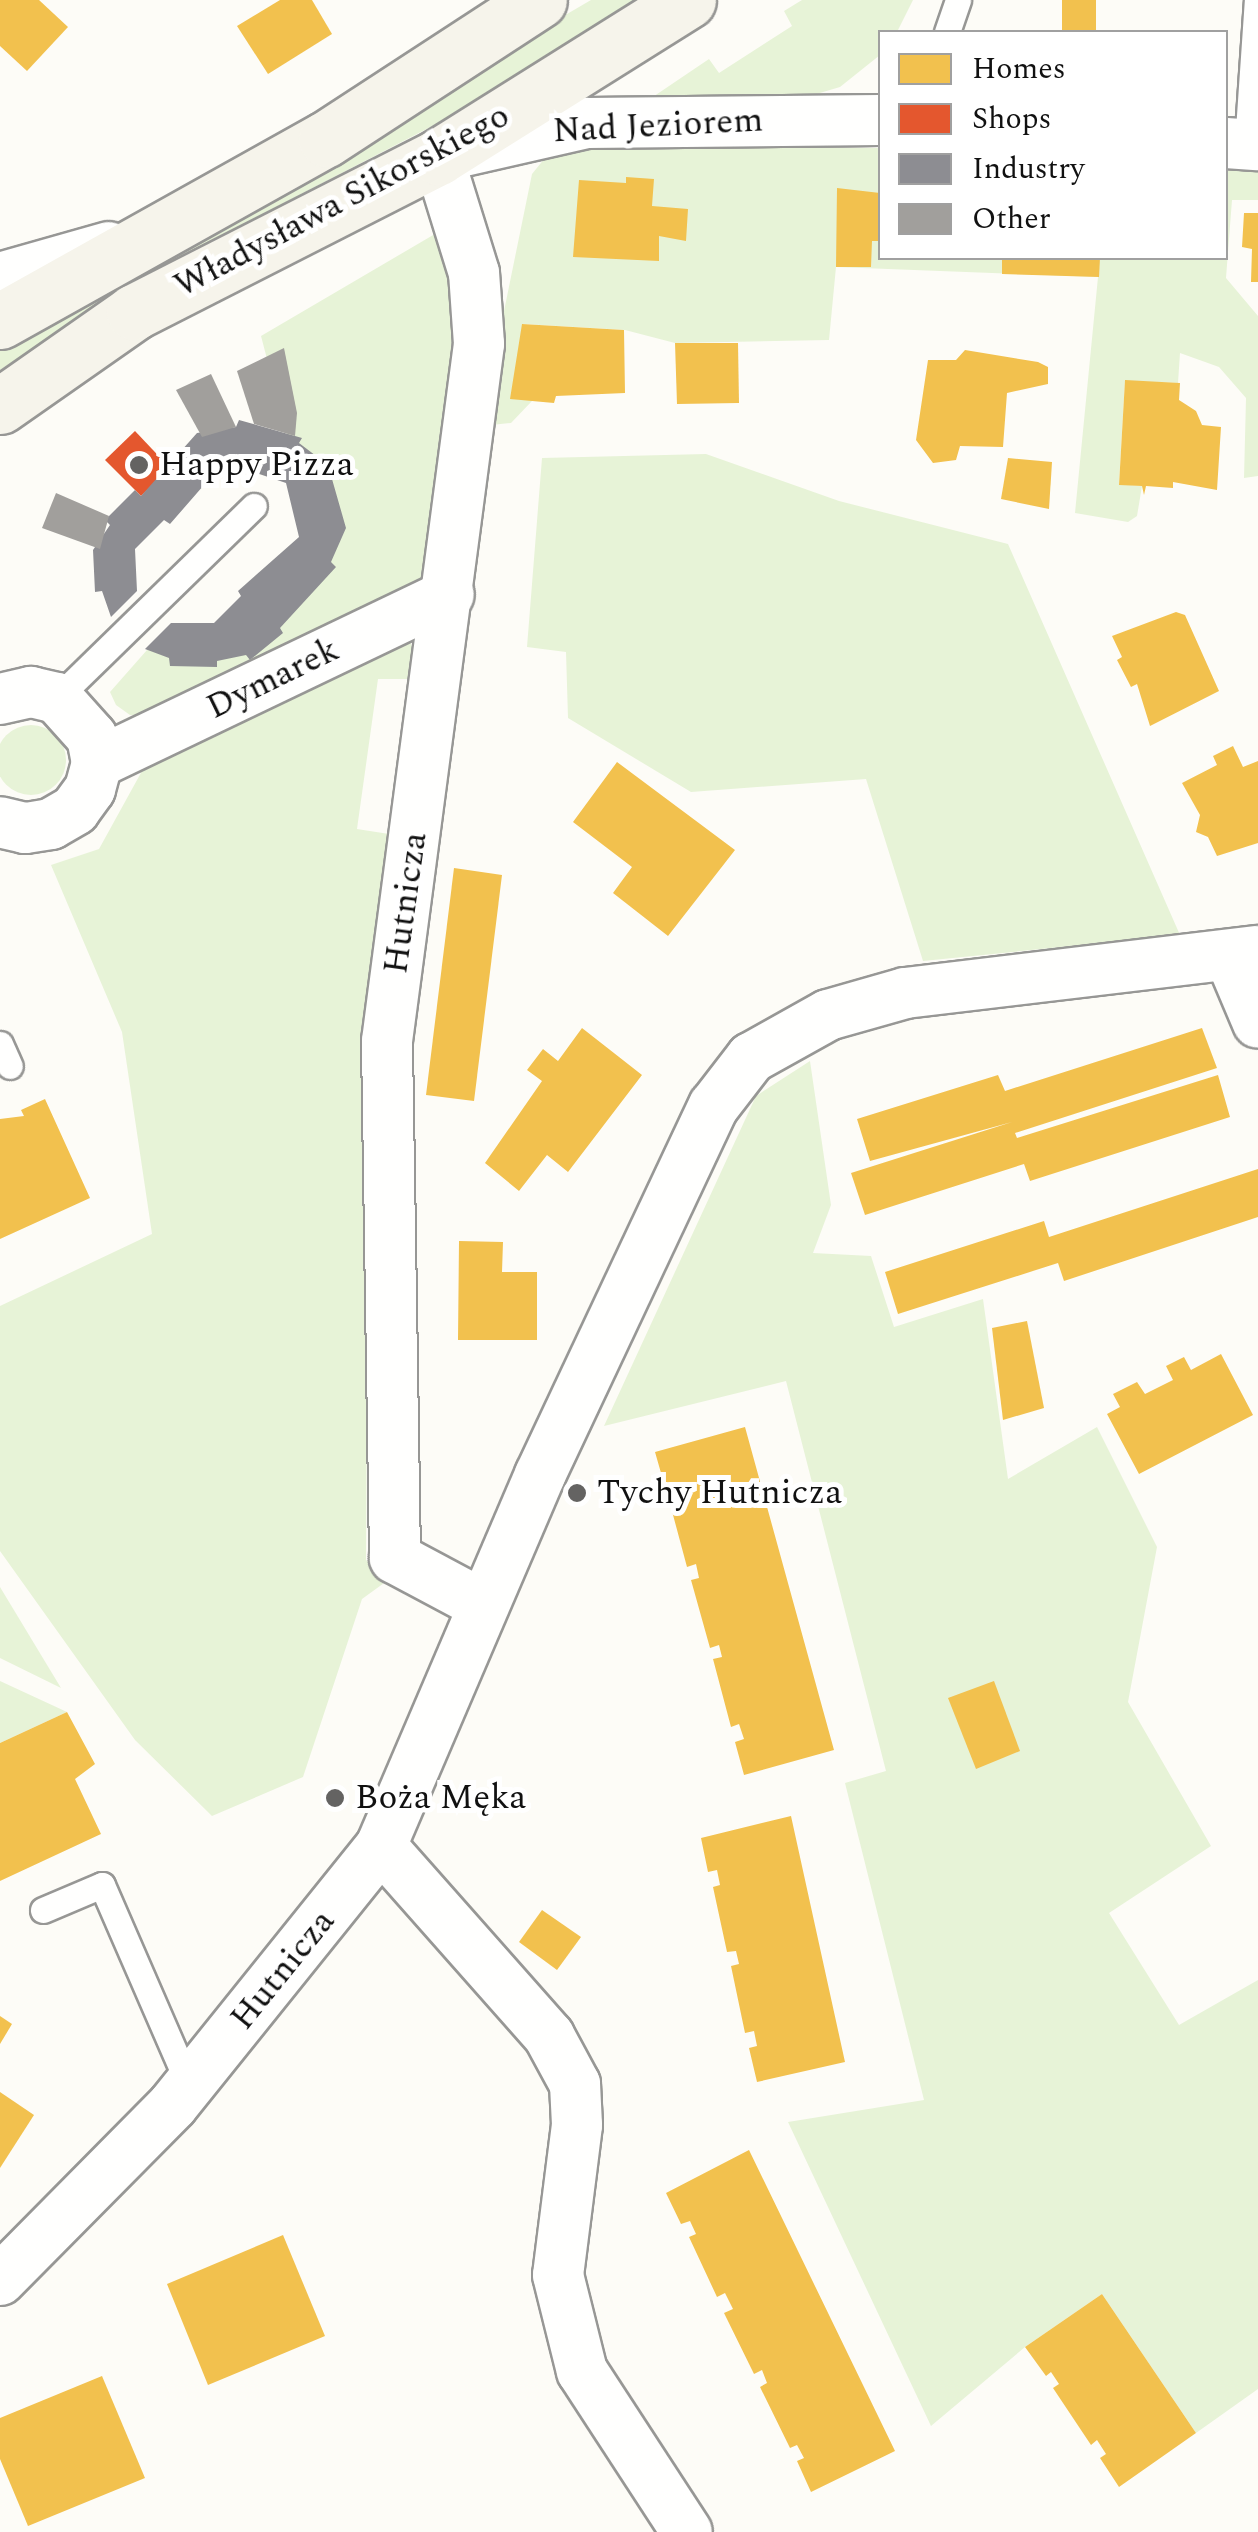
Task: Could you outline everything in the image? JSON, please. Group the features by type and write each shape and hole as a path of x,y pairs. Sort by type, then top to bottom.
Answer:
{"street":[{"name":"Władysława Sikorskiego","path":"0,322 138,239 326,139 539,0"},
{"name":"Władysława Sikorskiego","path":"0,406 134,312 438,156 688,0"},
{"name":"Nad Jeziorem","path":"438,156 587,123 878,120"},
{"name":"Hutnicza","path":"438,156 474,274 479,344 449,594 387,1040 395,1558 483,1605"},
{"path":"0,278 138,239"},
{"name":"Dymarek","path":"96,763 449,594"},
{"path":"0,699 31,692 56,698 92,737 96,763 90,789 63,818 25,828 0,822"},
{"path":"1245,955 1258,1022"},
{"name":"Hutnicza","path":"0,2280 190,2085 381,1846 483,1605 714,1106 750,1058 828,1015 905,993 1245,955"},
{"path":"381,1846 550,2036 575,2084 578,2125 558,2275 582,2371 687,2532"}],"lane":[{"path":"948,30 958,0"},
{"path":"1244,144 1258,0"},
{"path":"56,698 254,506"},
{"path":"42,1910 102,1885 190,2085"}],"green space":[{"path":"591,0 636,0 442,121 153,271 0,370 0,346"},
{"path":"802,0 913,0 898,30 878,30 878,57 840,87 796,100 635,109 709,59 719,73 792,26 784,11"},
{"path":"573,146 878,148 878,260 1227,260 1226,278 1258,316 1258,476 1244,478 1246,398 1219,367 1180,353 1178,383 1125,381 1119,484 1142,486 1137,516 1128,522 1075,513 1098,277 836,267 829,340 675,343 625,330 523,324 532,401 511,423 491,425 503,316 532,174 549,153"},
{"path":"1228,168 1258,169 1258,200 1232,200 1228,252"},
{"path":"440,231 458,321 436,568 389,609 157,717 130,715 116,705 110,692 162,633 204,640 316,546 261,336"},
{"path":"706,454 839,501 1008,544 1180,935 923,961 866,779 691,792 568,718 566,652 527,647 542,458"},
{"path":"406,633 416,655 415,679 378,679 357,829 389,834 369,994 366,1560 391,1578 362,1599 303,1777 212,1816 135,1740 0,1551 0,1306 152,1234 122,1032 51,865 99,849 153,751"},
{"path":"17,727 45,727 64,746 64,774 45,793 17,793 -1,775 -1,745"},
{"path":"810,1061 831,1205 813,1253 871,1256 894,1327 983,1299 1008,1479 1097,1427 1157,1547 1128,1702 1211,1846 1109,1913 1179,2025 1258,1980 1258,2389 1196,2433 1102,2294 1025,2347 931,2426 788,2122 924,2100 845,1783 886,1771 786,1381 604,1426 756,1096"},
{"path":"0,1587 61,1688 0,1658"},
{"path":"0,1681 67,1712 0,1743"}],"building: Homes":[{"path":"0,0 39,0 68,27 27,71 0,46"},
{"path":"280,0 312,0 332,34 268,74 237,26"},
{"path":"1062,0 1096,0 1096,30 1062,30"},
{"path":"626,177 654,179 652,206 688,209 686,241 659,236 659,261 573,257 579,180 626,183"},
{"path":"837,188 878,193 878,241 872,241 871,267 836,267"},
{"path":"1244,213 1258,213 1258,282 1251,282 1252,249 1242,247"},
{"path":"1002,260 1100,260 1099,277 1002,274"},
{"path":"522,324 624,330 625,393 556,396 554,403 510,399"},
{"path":"675,343 738,343 739,403 677,404"},
{"path":"965,350 1038,362 1048,367 1048,384 1007,393 1003,447 960,446 956,460 933,463 916,440 928,360 956,360"},
{"path":"1125,380 1180,383 1179,400 1196,411 1202,425 1221,427 1217,490 1173,482 1173,488 1146,486 1144,495 1142,486 1119,485"},
{"path":"1008,458 1052,462 1049,509 1001,499"},
{"path":"1176,612 1185,615 1219,691 1150,726 1137,684 1131,687 1117,660 1122,657 1112,636"},
{"path":"1233,746 1243,767 1258,761 1258,843 1217,856 1208,837 1196,832 1200,815 1182,783 1217,765 1213,756"},
{"path":"617,762 735,850 668,936 613,893 632,867 573,822"},
{"path":"454,868 502,875 474,1101 426,1095"},
{"path":"582,1028 642,1075 568,1172 547,1155 519,1191 485,1163 542,1081 527,1070 543,1049 558,1061"},
{"path":"1202,1028 1217,1068 1015,1133 1017,1138 1218,1075 1230,1117 1030,1181 1024,1164 865,1215 851,1173 1012,1122 870,1161 857,1119 998,1075 1005,1091"},
{"path":"45,1099 90,1198 0,1239 0,1119 24,1116 21,1110"},
{"path":"1258,1169 1258,1217 1064,1281 1058,1263 898,1314 885,1272 1044,1221 1049,1237"},
{"path":"459,1241 503,1242 502,1272 537,1272 537,1340 458,1340"},
{"path":"1027,1321 1044,1408 1003,1420 992,1328"},
{"path":"1221,1354 1253,1415 1139,1474 1107,1414 1120,1407 1113,1394 1137,1382 1145,1394 1173,1380 1166,1366 1184,1357 1191,1370"},
{"path":"745,1427 834,1750 744,1775 735,1742 744,1739 739,1724 731,1727 713,1659 722,1657 719,1645 710,1648 691,1580 699,1578 696,1564 687,1567 669,1500 678,1498 674,1485 665,1487 655,1452"},
{"path":"994,1681 1020,1751 976,1769 948,1698"},
{"path":"67,1712 95,1764 75,1779 101,1834 0,1881 0,1743"},
{"path":"791,1816 845,2062 757,2082 749,2048 757,2046 754,2031 745,2033 731,1966 739,1964 736,1951 727,1952 713,1887 720,1885 717,1870 708,1872 701,1838"},
{"path":"542,1910 581,1937 557,1970 519,1942"},
{"path":"0,2016 12,2024 0,2044"},
{"path":"0,2092 34,2115 0,2168"},
{"path":"749,2150 895,2451 811,2492 797,2461 804,2458 797,2445 790,2448 760,2387 767,2383 762,2370 754,2374 724,2313 733,2309 725,2293 717,2297 689,2237 696,2234 690,2221 681,2224 666,2193"},
{"path":"283,2235 325,2336 208,2385 167,2284"},
{"path":"1102,2294 1196,2433 1119,2487 1100,2458 1106,2454 1097,2440 1091,2445 1053,2388 1059,2384 1051,2372 1046,2376 1025,2347"},
{"path":"102,2376 145,2478 28,2526 0,2459 0,2418"}],"building: Shops":[{"name":"Happy Pizza","path":"135,431 170,468 141,496 105,460"}],"building: Industry":[{"path":"239,420 302,438 299,443 328,465 346,528 331,562 336,567 280,628 283,633 250,660 246,655 217,661 217,667 170,666 169,658 145,649 171,623 214,623 241,596 238,591 299,537 286,483 224,462 170,524 164,520 135,549 137,591 111,617 102,591 95,592 93,550 110,525 105,520 135,490 141,496 197,433 236,427"}],"building: Other":[{"path":"284,348 297,413 295,436 254,424 237,371"},
{"path":"211,374 236,427 202,437 176,390"},
{"path":"56,493 109,516 100,549 42,528"}],"place":[{"name":"Happy Pizza","path":"139,465"},
{"name":"Tychy Hutnicza","path":"577,1493"},
{"name":"Boża Męka","path":"335,1798"}]}
